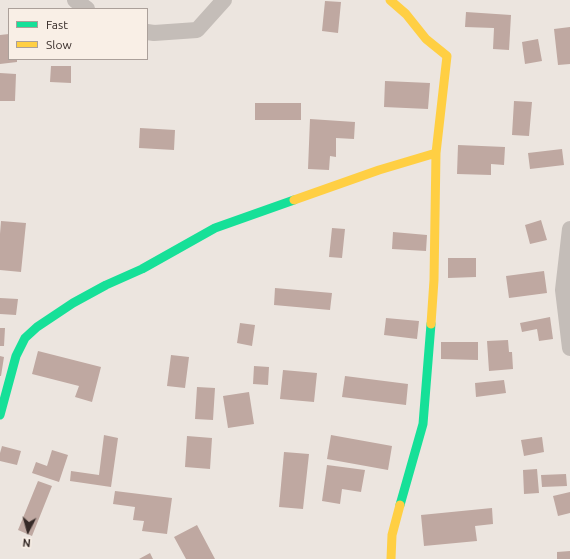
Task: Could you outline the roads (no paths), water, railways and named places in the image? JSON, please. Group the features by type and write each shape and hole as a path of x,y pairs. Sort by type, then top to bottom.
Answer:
{"street":[{"path":"75,0 86,8"},
{"path":"148,32 197,30 224,0"},
{"path":"390,0 406,14 426,39 447,56 436,153 434,280 423,424 392,535 391,559"},
{"path":"0,415 16,356 25,338 37,327 73,302 142,269 215,228 380,170 436,153"},
{"path":"570,229 562,290 570,348"}]}
